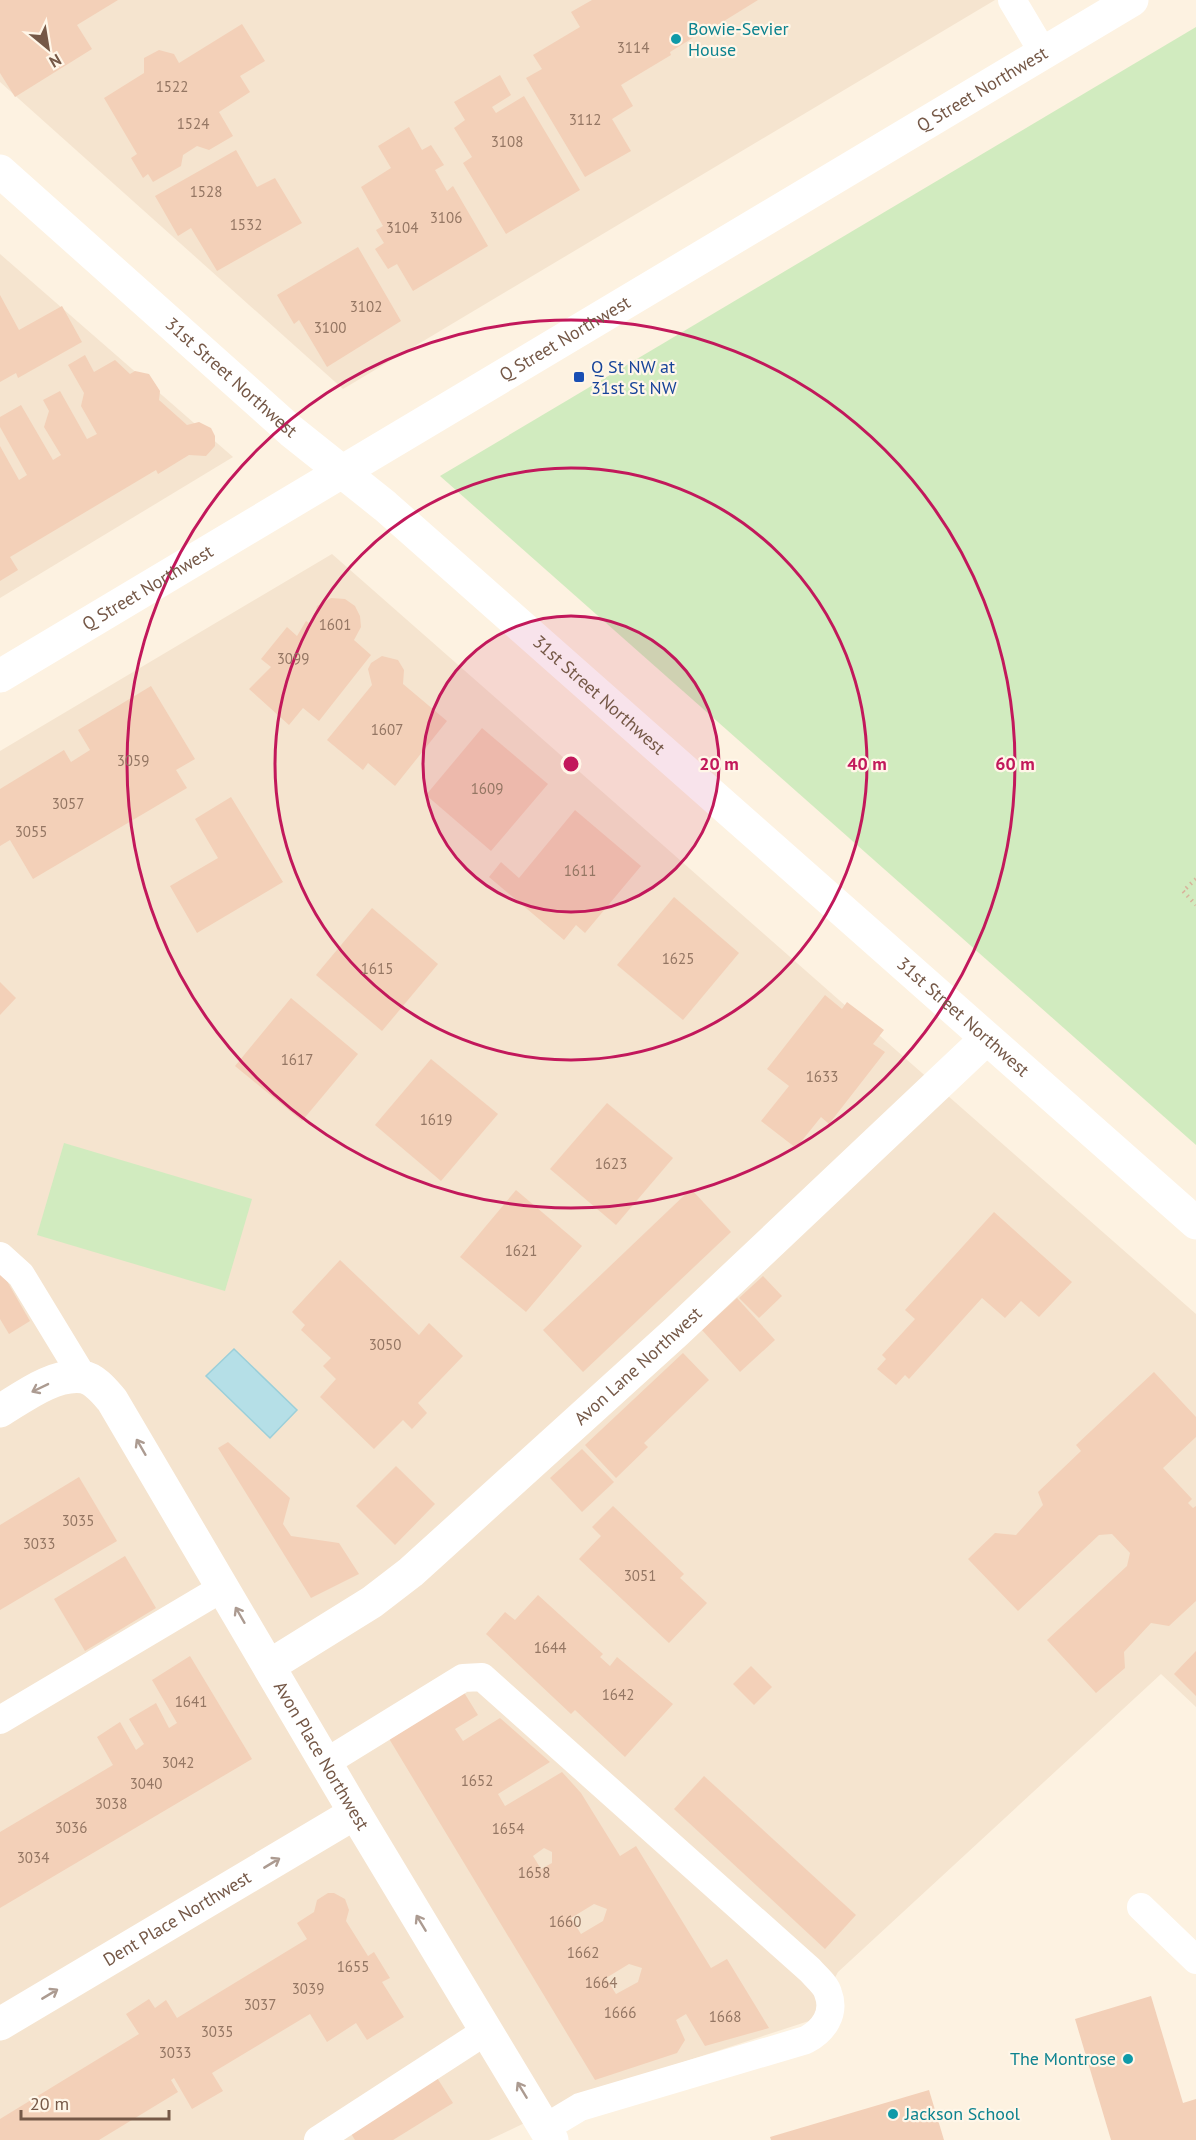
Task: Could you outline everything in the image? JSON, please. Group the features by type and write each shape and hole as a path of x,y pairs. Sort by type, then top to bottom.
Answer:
{"street":[{"name":"Q Street Northwest","path":"0,676 1132,0"},
{"name":"31st Street Northwest","path":"0,171 291,430 342,471 1196,1223"},
{"name":"Avon Lane Northwest","path":"268,1666 364,1608 411,1572 676,1332 986,1040"},
{"name":"Avon Place Northwest","path":"83,1377 100,1386 124,1417 355,1814 550,2137"},
{"path":"0,1411 56,1381 83,1377"},
{"name":"Dent Place Northwest","path":"0,2024 355,1814"}],"lane":[{"path":"1012,0 1044,54"},
{"path":"0,1256 21,1275 83,1377"},
{"path":"0,1720 224,1587"},
{"path":"325,1763 464,1678 482,1677 810,1970 828,1992 830,2013 821,2032 806,2040 580,2107 550,2137"},
{"path":"1141,1906 1196,1960"},
{"path":"318,2140 486,2031"}],"path":[{"path":"1196,879 1183,891 1196,905"}],"shaded area":[{"path":"0,0 995,0 343,389 0,82"},
{"path":"0,254 233,457 0,598"},
{"path":"332,554 1196,1314 1196,1707 1161,1674 838,1972 812,2020 585,2094 489,2140 0,2140 0,751"}],"green space":[{"path":"1196,27 1196,1145 440,476"},
{"path":"64,1143 252,1199 225,1291 37,1235"}],"water":[{"path":"234,1349 297,1410 270,1438 206,1376"}],"building":[{"path":"0,0 118,0 77,25 92,49 15,97 0,73"},
{"path":"592,0 758,0 716,26 715,24 670,52 671,55 621,85 633,106 612,119 631,151 585,177 526,78 542,69 533,55 580,27 571,12"},
{"path":"242,24 265,61 240,76 250,92 219,112 233,136 209,150 197,146 183,155 181,166 153,182 148,174 143,178 131,158 137,154 104,98 144,73 144,58 159,50 174,54 179,63"},
{"path":"500,75 511,95 492,107 496,113 524,96 580,190 506,234 463,163 472,157 454,128 465,120 454,102"},
{"path":"409,127 422,150 431,145 444,165 435,170 447,191 453,186 488,246 413,291 397,264 388,269 375,249 384,243 376,230 383,226 361,187 391,168 378,146"},
{"path":"236,150 257,187 275,178 302,223 217,271 191,228 178,236 155,196"},
{"path":"358,247 401,321 327,367 299,320 294,324 277,295"},
{"path":"0,295 19,330 62,306 82,342 18,378 16,373 0,382"},
{"path":"85,355 94,372 115,360 130,374 135,371 149,374 160,391 159,400 187,425 199,422 211,428 215,436 215,446 206,456 189,455 158,474 156,470 10,557 18,570 0,581 0,446 19,480 27,475 0,427 0,417 21,405 53,460 61,455 44,427 49,411 43,400 60,391 87,439 97,434 81,406 84,393 68,365"},
{"path":"331,598 345,599 355,606 360,616 361,627 354,640 371,655 319,721 303,708 289,725 249,689 271,667 261,659 287,627 297,636 306,621 312,625 317,606"},
{"path":"382,656 398,660 404,670 403,684 447,721 395,786 368,763 363,770 327,740 372,685 368,669 371,663"},
{"path":"151,686 195,759 176,770 187,788 33,879 10,840 0,846 0,789 64,750 71,762 90,750 78,730"},
{"path":"482,728 548,784 491,851 426,795"},
{"path":"231,797 283,882 197,933 170,886 218,858 195,819"},
{"path":"575,810 641,866 585,933 576,925 564,940 489,877 501,862 519,878"},
{"path":"674,897 739,953 683,1020 617,965"},
{"path":"372,908 438,964 382,1031 316,975"},
{"path":"0,982 16,998 0,1015"},
{"path":"825,995 842,1009 847,1002 884,1030 873,1044 885,1052 829,1124 821,1117 796,1148 761,1121 789,1086 767,1069"},
{"path":"291,998 358,1054 302,1121 235,1066"},
{"path":"431,1059 498,1114 441,1181 375,1125"},
{"path":"607,1103 673,1158 616,1225 550,1169"},
{"path":"691,1189 731,1232 583,1372 543,1330"},
{"path":"516,1190 582,1246 526,1312 460,1257"},
{"path":"994,1212 1072,1282 1039,1317 1021,1301 1005,1318 982,1298 909,1379 905,1375 896,1385 877,1369 886,1359 882,1355 915,1319 905,1310"},
{"path":"340,1260 419,1335 429,1323 463,1356 418,1403 427,1413 412,1429 403,1420 374,1449 320,1397 336,1379 323,1366 331,1358 301,1330 305,1325 292,1312"},
{"path":"0,1269 30,1321 9,1334 0,1319"},
{"path":"763,1276 782,1296 759,1318 739,1298"},
{"path":"737,1298 775,1340 740,1372 702,1330"},
{"path":"683,1353 709,1380 644,1443 648,1447 616,1478 585,1445"},
{"path":"1154,1372 1196,1417 1196,1437 1163,1468 1192,1499 1188,1503 1193,1508 1196,1506 1196,1601 1169,1626 1151,1623 1124,1652 1125,1668 1096,1693 1047,1640 1127,1566 1130,1553 1112,1534 1099,1535 1018,1611 968,1559 995,1533 1016,1535 1043,1505 1038,1492 1081,1451 1076,1445"},
{"path":"228,1442 290,1498 283,1524 291,1536 339,1543 359,1574 311,1598 218,1448"},
{"path":"582,1449 614,1482 582,1512 550,1478"},
{"path":"396,1466 435,1504 395,1545 356,1506"},
{"path":"79,1477 117,1541 0,1610 0,1525"},
{"path":"613,1506 684,1574 680,1578 707,1603 669,1643 579,1559 601,1536 592,1527"},
{"path":"125,1556 156,1608 85,1651 54,1599"},
{"path":"538,1595 603,1654 600,1657 610,1666 617,1657 673,1704 625,1757 575,1710 571,1714 486,1634 505,1612 515,1620"},
{"path":"1196,1651 1196,1696 1174,1674"},
{"path":"190,1656 252,1759 0,1908 0,1832 113,1765 97,1737 120,1722 136,1750 144,1744 129,1719 156,1703 169,1728 177,1723 152,1680"},
{"path":"751,1666 772,1687 754,1705 733,1684"},
{"path":"460,1686 478,1715 455,1729 463,1741 500,1718 550,1762 498,1794 505,1806 562,1772 581,1793 620,1856 636,1846 711,1968 727,1959 769,2028 705,2046 686,2014 676,2020 685,2040 677,2053 595,2080 385,1732","holes":["544,1848 552,1852 552,1863 541,1869 533,1856","594,1904 607,1909 603,1921 581,1934 571,1918","629,1964 642,1968 638,1982 616,1994 606,1978"]},
{"path":"704,1776 856,1915 825,1949 674,1809"},
{"path":"328,1893 334,1893 345,1899 349,1910 346,1921 368,1956 374,1952 390,1978 382,1982 404,2017 367,2040 356,2023 327,2042 310,2014 212,2073 223,2091 192,2109 174,2078 171,2080 178,2092 99,2140 0,2140 0,2119 139,2034 126,2014 149,1999 155,2008 166,2000 177,2018 307,1939 297,1923 314,1912 317,1900"},
{"name":"The Montrose","path":"1151,1996 1183,2103 1196,2099 1196,2140 1111,2140 1075,2019"},
{"path":"434,2073 453,2103 393,2140 355,2140 347,2127"},
{"name":"Jackson School","path":"929,2090 944,2140 771,2140 770,2137"}],"place":[{"name":"Bowie-Sevier House","path":"676,39"},
{"name":"Q St NW at 31st St NW","path":"579,377"},
{"name":"The Montrose","path":"1128,2059"},
{"name":"Jackson School","path":"893,2114"}]}
